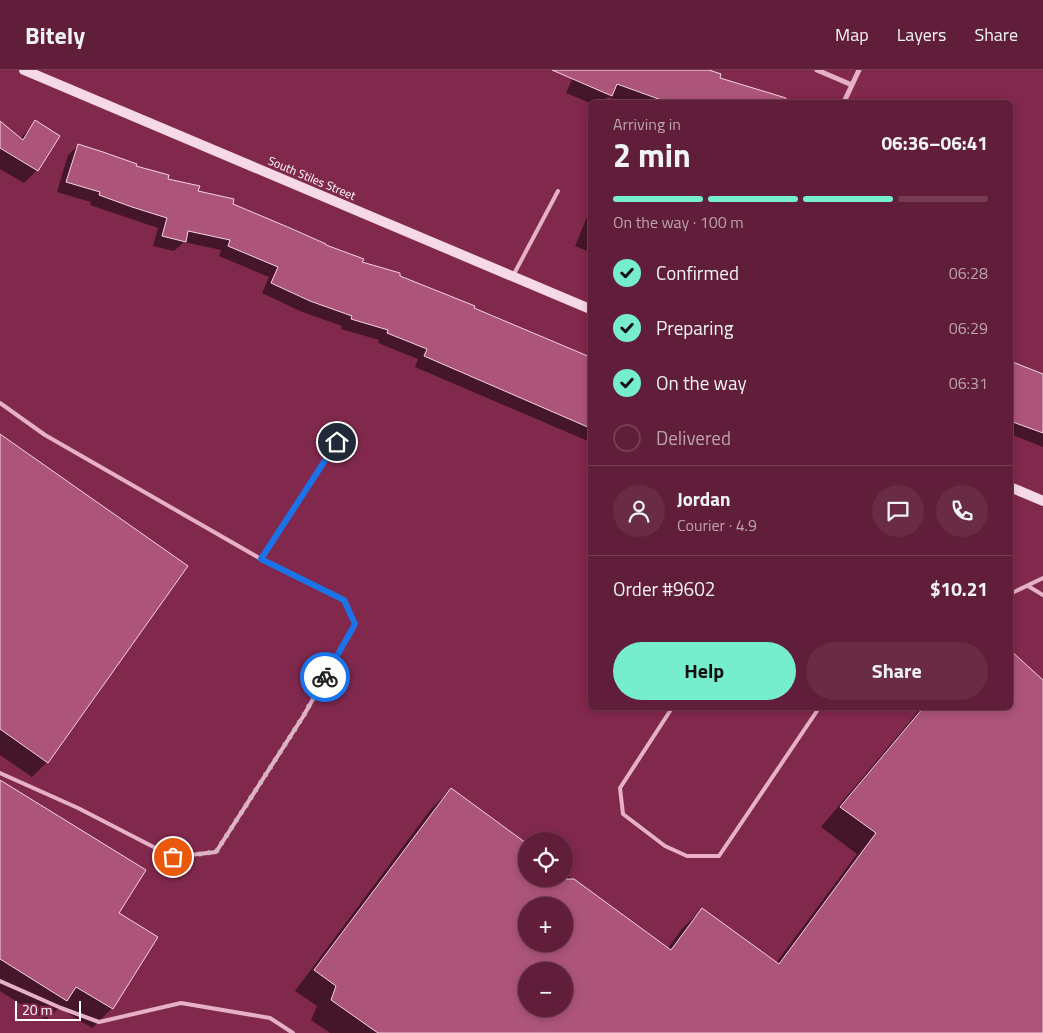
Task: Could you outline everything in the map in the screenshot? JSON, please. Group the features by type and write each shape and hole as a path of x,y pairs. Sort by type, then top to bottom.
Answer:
{"main road":[{"name":"South Stiles Street","path":"24,70 588,308"},
{"path":"1013,488 1043,501"}],"street":[{"path":"817,70 852,85"},
{"path":"845,100 859,70"}],"lane":[{"path":"513,276 558,190"},
{"path":"0,403 45,435 261,559 344,600 355,624 304,715 216,852 173,857 78,808 0,773"},
{"path":"261,559 337,442"},
{"path":"1013,593 1043,578"},
{"path":"1028,586 1043,596"},
{"path":"671,710 620,788 623,814 665,846 687,856 719,856 817,710"},
{"path":"0,981 61,1008 99,1022 181,1003 270,1018 293,1033"}],"building":[{"path":"552,70 709,70 721,74 720,78 786,98 786,100 661,100 617,84 612,96"},
{"path":"35,120 60,136 38,171 0,148 0,121 23,140"},
{"path":"78,144 103,152 137,164 136,166 169,175 168,179 200,186 198,191 234,199 233,204 326,245 364,259 362,262 400,273 400,276 475,306 474,308 588,356 588,427 424,356 427,349 387,333 388,330 351,319 352,316 310,301 271,283 278,267 228,246 230,240 188,231 186,242 162,236 167,218 99,195 100,192 66,182"},
{"path":"1013,362 1043,374 1043,433 1013,422"},
{"path":"0,434 188,566 48,763 0,729"},
{"path":"1013,653 1043,680 1043,1033 378,1033 331,1000 336,986 314,970 451,788 518,837 518,887 573,887 574,879 671,950 702,908 779,964 876,833 840,807 921,710 1013,710"},
{"path":"0,780 146,870 119,913 158,937 113,1009 76,987 67,1001 0,959"}],"way so far":[{"path":"173,857 216,852 304,715 325,677"}],"route":[{"path":"325,677 355,624 344,600 261,559 337,442"}]}
